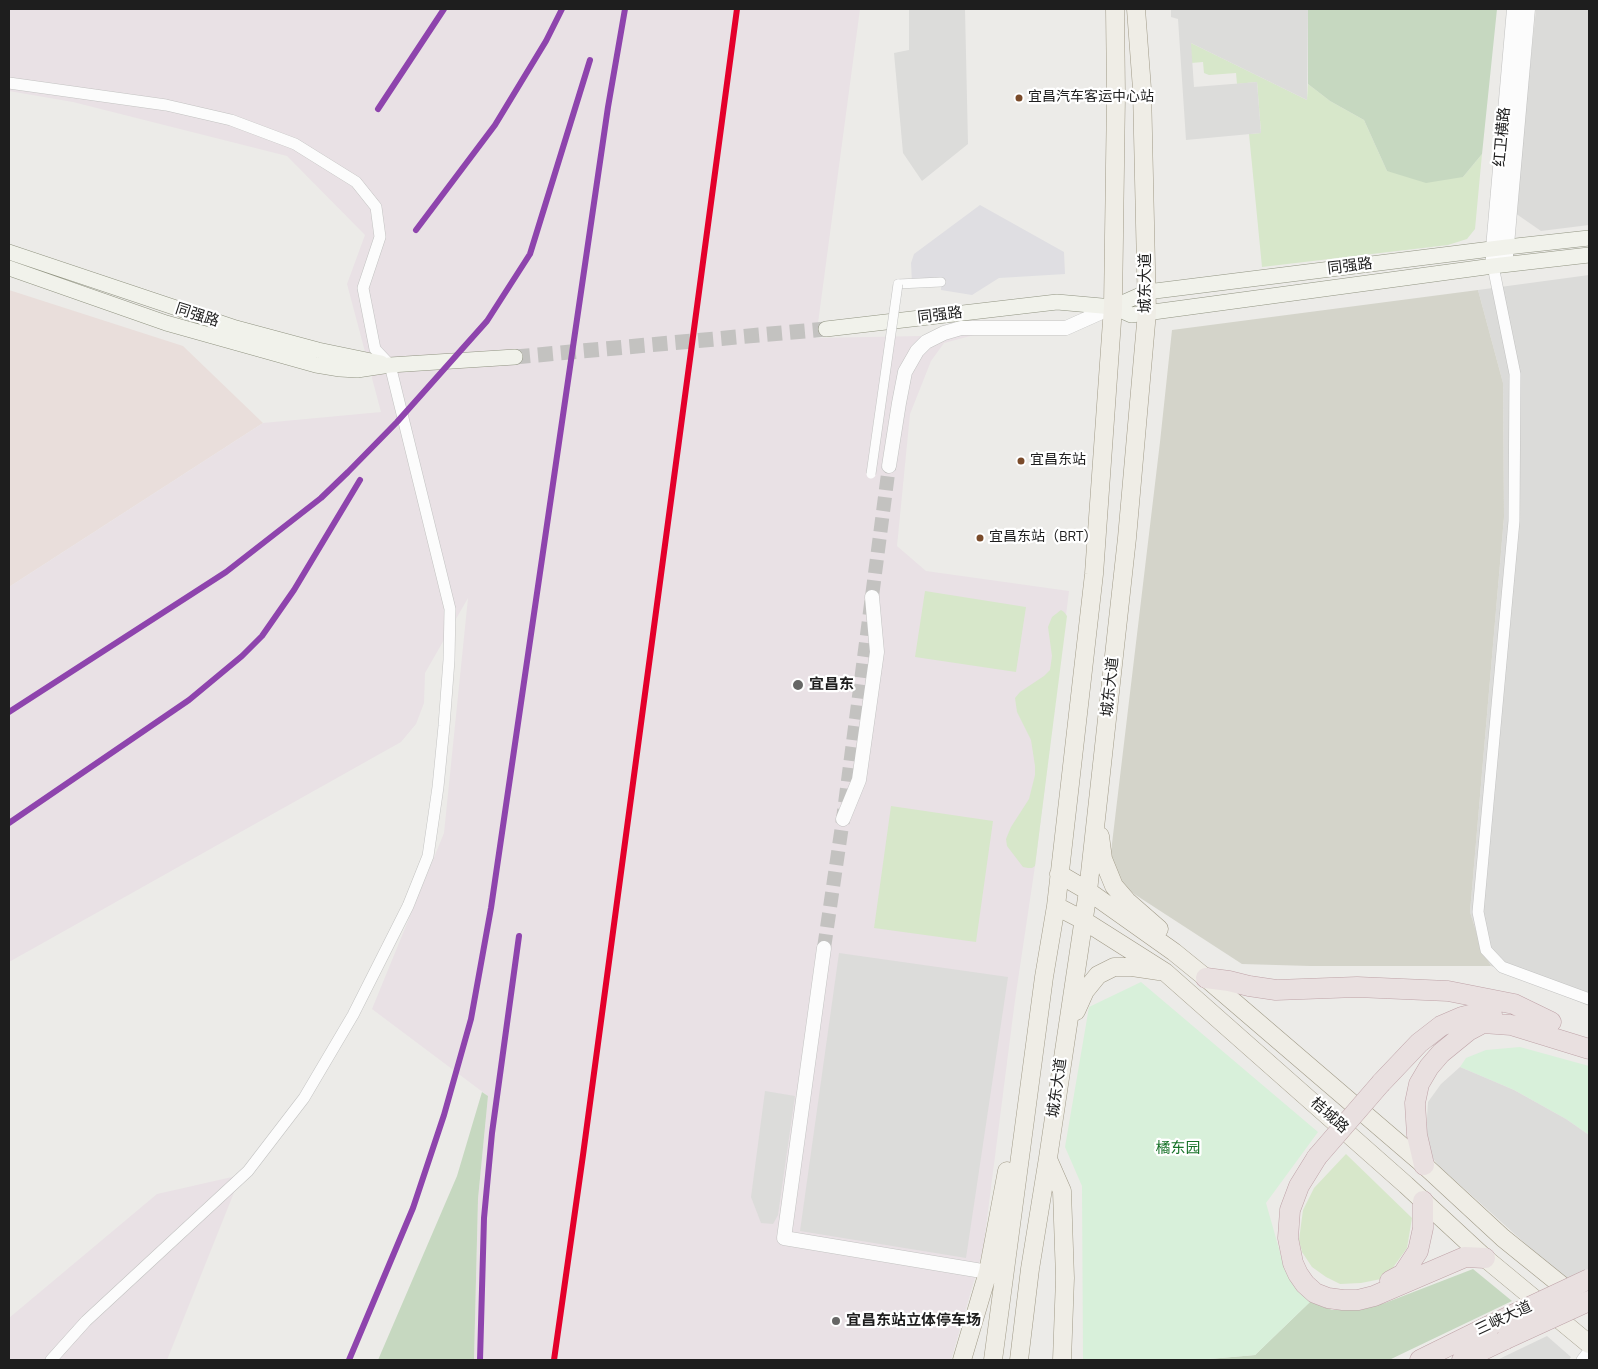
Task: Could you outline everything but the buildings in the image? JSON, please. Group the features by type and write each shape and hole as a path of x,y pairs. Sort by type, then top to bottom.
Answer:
{"highway":[{"path":"1206,978 1229,980 1249,986 1276,990 1357,987 1448,991 1514,1004 1551,1022 1589,1035"},
{"path":"1485,1258 1465,1257 1374,1296 1358,1300 1328,1298 1315,1293 1305,1284 1293,1263 1288,1238 1290,1210 1298,1186 1320,1158 1418,1044 1431,1033 1441,1026 1462,1017 1486,1013 1551,1022"},
{"path":"1384,1085 1438,1036 1466,1023 1511,1025 1589,1049"},
{"path":"1424,1165 1416,1135 1415,1103 1419,1084 1429,1067 1441,1053 1468,1031 1483,1023"},
{"path":"1320,1158 1297,1214 1294,1234 1304,1271 1313,1282 1326,1290 1354,1294 1372,1290 1403,1274 1418,1251 1423,1228 1423,1201"},
{"name":"三峡大道","path":"1462,1360 1500,1331 1589,1279"},
{"name":"三峡大道","path":"1420,1360 1589,1301"}],"main road":[{"path":"1103,9 1116,95"},
{"name":"城东大道","path":"993,1360 1044,977 1056,906 1094,574 1113,307 1116,95 1115,9"},
{"name":"城东大道","path":"1019,1360 1030,1269 1088,891 1127,538 1147,312 1142,89 1136,9"},
{"path":"1142,89 1146,9"},
{"name":"同强路","path":"1113,307 1147,292 1589,238"},
{"name":"同强路","path":"9,252 236,328 318,350 390,365"},
{"name":"同强路","path":"826,329 1057,302 1113,307 1131,315 1500,265 1589,255"},
{"name":"同强路","path":"9,268 166,323 316,365 358,370 390,365 515,357"},
{"path":"1096,816 1103,859 1114,886 1206,978"},
{"name":"桔城路","path":"1059,874 1088,891 1174,952 1206,978 1424,1165 1502,1238 1589,1309"},
{"name":"桔城路","path":"1056,906 1083,920 1165,972 1485,1258 1589,1344"},
{"path":"1066,1032 1085,991 1098,975 1114,967 1132,967 1165,972"},
{"path":"962,1360 988,1272 1044,977"},
{"path":"1048,1158 1062,1191 1065,1278 1062,1360"}],"street":[{"name":"红卫横路","path":"1500,265 1514,9"},
{"name":"红卫横路","path":"1500,248 1528,9"},
{"path":"9,83 166,105 232,120 295,144 356,182 376,207 380,237 363,288 375,349 390,365 450,609 449,660 444,726 428,856 408,906 353,1015 304,1098 248,1171 86,1321 51,1360"},
{"path":"1500,265 1515,374 1514,520 1478,912 1486,950 1502,967 1589,1000"},
{"path":"871,474 898,284 941,282"},
{"path":"890,466 898,403 906,372 917,351 926,342 944,333 961,328 1066,328 1113,307"},
{"path":"843,819 859,780 877,652 872,596"},
{"path":"824,948 784,1238 988,1272"},
{"path":"1582,1360 1589,1351"}],"shaded area":[{"name":"宜昌东","path":"9,9 860,9 816,338 974,335 944,343 931,361 910,414 897,546 926,571 1069,591 1035,866 1015,1000 983,1250 951,1360 474,1360 478,1199 488,1096 372,1009 444,833 468,598 425,673 424,703 416,724 401,742 9,962 9,587 263,423 381,412 347,284 365,235 287,156 73,102 9,91"},
{"path":"909,9 965,9 968,144 922,181 903,153 894,53 909,50"},
{"path":"1171,9 1308,9 1307,100 1191,43 1194,87 1257,82 1261,133 1186,140 1178,19 1171,17"},
{"path":"1536,9 1589,9 1589,225 1541,231 1515,213"},
{"path":"980,205 1064,252 1065,274 999,278 972,295 941,290 941,282 912,283 911,263 914,254"},
{"path":"1589,275 1589,1006 1491,966 1482,950 1470,912 1504,517 1503,383 1478,290"},
{"path":"9,290 183,346 263,423 9,587"},
{"path":"1478,290 1503,383 1504,517 1470,912 1482,950 1491,966 1242,964 1108,877 1172,330"},
{"path":"839,953 1008,977 966,1258 800,1231"},
{"path":"1460,1067 1514,1090 1566,1119 1589,1135 1589,1270 1567,1281 1439,1166 1430,1155 1426,1134 1428,1102 1441,1084"},
{"path":"765,1091 795,1096 778,1215 773,1224 761,1223 751,1197"},
{"path":"241,1175 167,1360 9,1360 9,1318 157,1194"},
{"path":"1547,1336 1571,1357 1569,1360 1497,1360"}],"green space":[{"path":"1308,9 1497,9 1482,154 1463,177 1426,183 1387,171 1364,120 1330,101 1308,84"},
{"path":"1191,43 1307,100 1308,84 1330,101 1364,120 1387,171 1463,177 1482,154 1475,229 1467,239 1448,245 1262,267 1249,134 1261,133 1257,82 1237,84 1236,73 1209,75 1204,73 1203,62 1191,63"},
{"path":"925,591 1026,607 1016,672 915,657"},
{"path":"1061,610 1067,616 1035,866 1028,868 1023,867 1007,846 1006,839 1011,827 1029,799 1035,775 1031,740 1017,712 1015,698 1020,692 1050,670 1052,656 1048,627 1052,617"},
{"path":"891,806 993,821 976,942 874,928"},
{"name":"橘东园","path":"1141,982 1318,1132 1266,1203 1285,1270 1312,1300 1255,1355 1197,1360 1083,1360 1082,1186 1065,1147 1089,1007"},
{"path":"1520,1047 1589,1066 1589,1135 1566,1119 1514,1090 1460,1067 1466,1058 1486,1050"},
{"path":"482,1092 488,1096 478,1199 474,1360 378,1360 457,1176"},
{"path":"1346,1154 1412,1218 1407,1248 1392,1269 1381,1279 1361,1283 1340,1284 1312,1267 1302,1252 1299,1240 1303,1210 1314,1188"},
{"path":"1473,1269 1512,1301 1389,1360 1197,1360 1255,1355 1312,1300 1332,1310 1357,1309 1385,1303"}],"tunnel":[{"path":"515,357 826,329"},
{"path":"824,948 843,819 889,466"}],"transit line":[{"path":"378,109 444,9"},
{"path":"416,230 495,125 546,41 562,9"},
{"path":"349,1360 413,1208 444,1115 471,1019 491,908 608,107 625,9"},
{"path":"554,1360 737,9"},
{"path":"9,712 226,572 321,498 397,422 487,321 530,254 590,60"},
{"path":"9,823 189,700 242,656 262,636 294,590 360,480"},
{"path":"480,1360 484,1218 492,1133 519,936"}],"place":[{"name":"宜昌汽车客运中心站","path":"1019,98"},
{"name":"宜昌东站","path":"1021,461"},
{"name":"宜昌东站（BRT）","path":"980,538"},
{"name":"宜昌东","path":"798,685"},
{"name":"宜昌东站立体停车场","path":"836,1321"}]}
